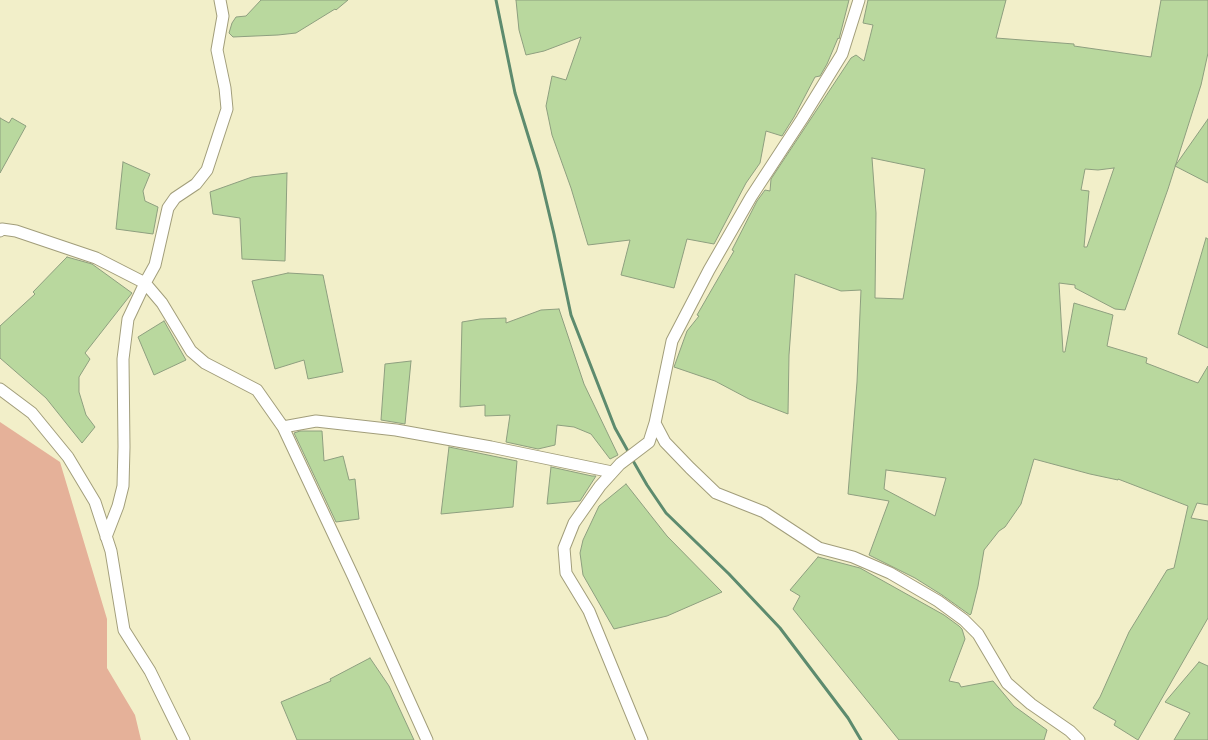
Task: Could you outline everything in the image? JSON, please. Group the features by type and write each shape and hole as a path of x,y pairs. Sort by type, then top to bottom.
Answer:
{"street":[{"path":"106,537 118,506 123,486 123,359 128,319 155,265 168,208 176,198 196,184 208,170 227,109 225,88 217,50 223,16 220,0"},
{"path":"642,740 589,611 566,573 564,548 574,523 600,486 616,468 649,442 655,424 672,341 709,270 751,197 842,54 859,0"},
{"path":"0,231 2,229 16,231 96,258 145,282 162,303 191,350 205,363 258,390 283,427 370,611 427,740"},
{"path":"0,389 32,413 68,458 94,502 111,551 124,630 150,672 184,740"},
{"path":"283,427 316,421 396,430 616,468"},
{"path":"655,424 665,442 716,492 764,512 819,548 853,557 890,573 938,601 964,620 978,634 1007,683 1031,704 1070,731 1079,740"}],"shaded area":[{"path":"0,422 60,462 107,619 107,668 135,715 141,740 0,740"}],"building":[{"path":"261,0 348,0 336,10 296,33 233,37 229,33 236,17 246,16"},
{"path":"516,0 849,0 839,39 820,76 815,77 782,136 766,131 760,163 746,183 714,244 687,239 674,288 621,275 630,240 588,245 571,188 552,135 546,106 552,76 566,80 581,37 544,51 526,55 519,30"},
{"path":"868,0 1006,0 996,38 1074,44 1074,46 1151,57 1161,0 1208,0 1208,53 1201,85 1168,189 1125,310 1115,309 1075,288 1075,285 1059,283 1063,352 1065,352 1074,303 1113,315 1107,346 1147,358 1146,363 1198,383 1208,366 1208,505 1197,503 1191,518 1208,521 1208,618 1138,740 1114,725 1116,721 1093,708 1100,697 1129,632 1167,570 1174,568 1188,506 1118,479 1090,474 1034,459 1021,504 1005,527 999,531 984,550 978,586 970,615 915,578 869,555 889,501 848,494 857,382 861,290 841,291 795,274 789,355 788,414 749,399 715,381 674,367 687,331 699,316 697,315 734,251 732,250 757,201 765,190 770,191 771,179 851,58 856,55 864,61 873,25 863,23","holes":["872,158 925,169 903,299 875,298 876,213","1114,168 1087,247 1084,247 1089,191 1081,190 1085,169","886,470 946,478 935,516 884,489"]},
{"path":"0,118 9,123 12,118 26,126 0,173"},
{"path":"1208,119 1208,183 1175,166"},
{"path":"123,162 150,174 143,191 145,201 158,207 153,234 116,229"},
{"path":"287,173 285,261 242,259 240,218 213,214 210,192 252,177"},
{"path":"1206,238 1208,239 1208,348 1178,334"},
{"path":"67,257 92,264 132,293 85,353 90,359 79,377 79,392 86,415 95,427 82,443 46,398 0,358 0,326 35,294 33,292"},
{"path":"288,273 323,275 343,372 308,379 304,360 275,369 252,281"},
{"path":"559,309 584,384 618,455 610,459 591,434 574,427 557,425 555,445 538,449 506,442 510,415 485,416 485,405 460,407 462,322 506,318 506,323 541,310"},
{"path":"164,321 186,360 154,375 138,337"},
{"path":"411,361 405,424 381,420 385,364"},
{"path":"300,431 322,431 324,461 343,456 349,480 355,479 359,519 336,522 294,433"},
{"path":"449,447 517,461 513,507 441,514"},
{"path":"551,467 596,476 580,501 547,504"},
{"path":"626,484 667,536 722,592 667,616 614,629 583,575 580,553 583,540 599,506"},
{"path":"818,557 860,568 944,615 959,626 965,639 949,681 959,683 961,687 993,681 1014,706 1047,730 1044,740 899,740 793,609 800,596 790,590"},
{"path":"370,658 389,686 414,740 297,740 281,702 331,681 330,679"},
{"path":"1199,662 1208,666 1208,740 1174,740 1190,713 1165,702"}],"waterway":[{"path":"496,0 515,93 539,171 571,315 615,428 629,453"},
{"path":"632,459 666,513 729,574 780,628 848,718 861,740"}]}
